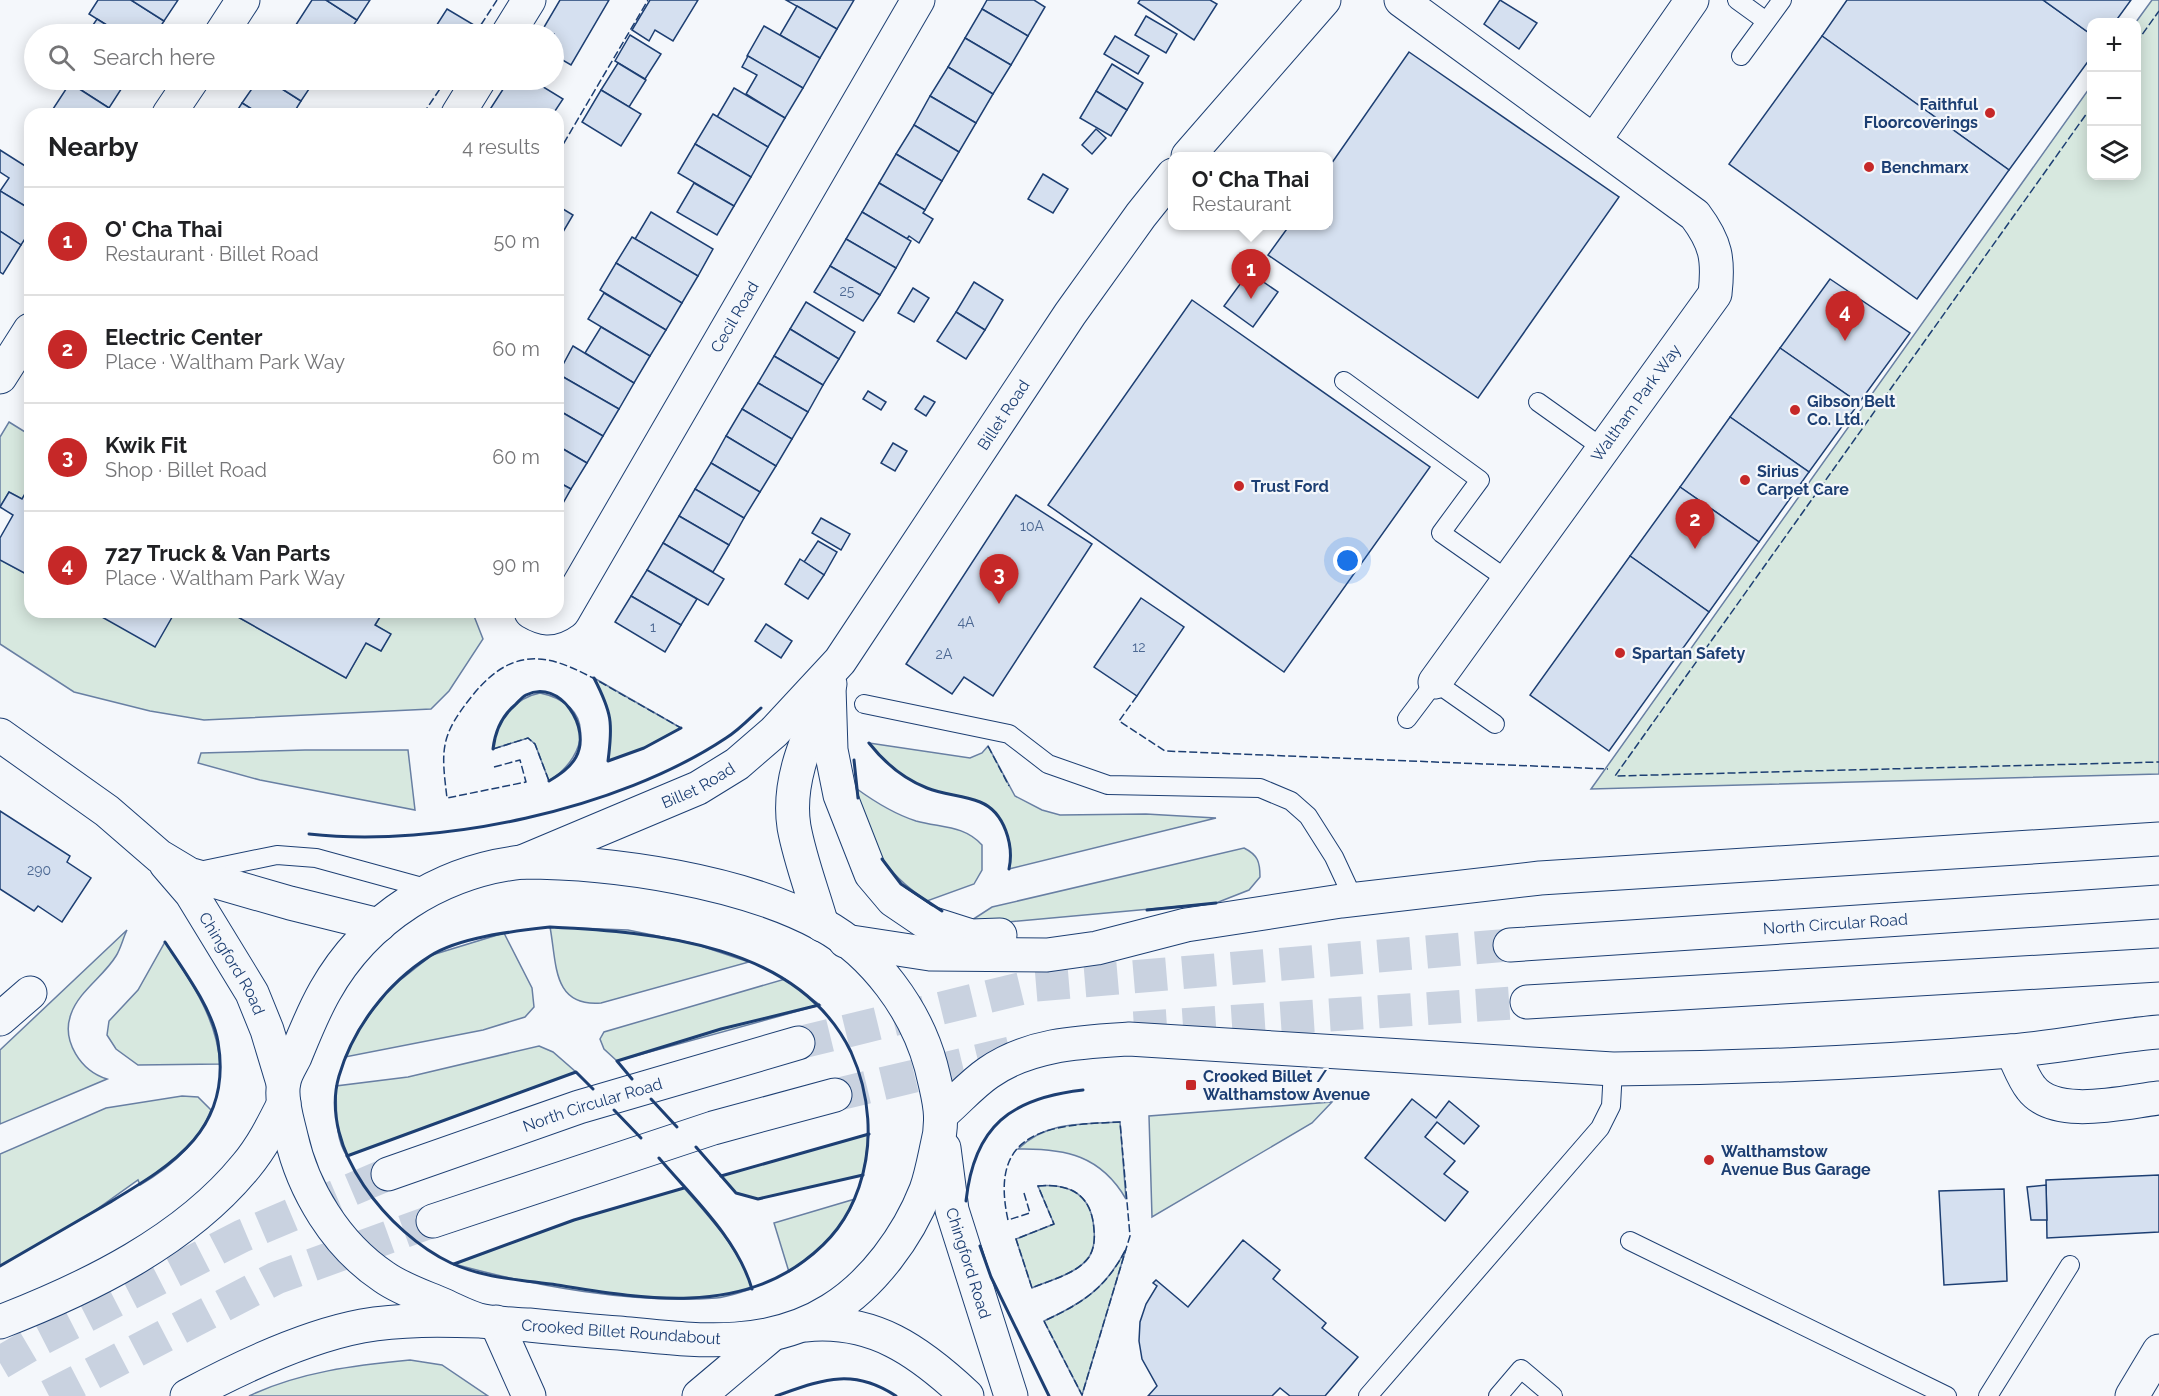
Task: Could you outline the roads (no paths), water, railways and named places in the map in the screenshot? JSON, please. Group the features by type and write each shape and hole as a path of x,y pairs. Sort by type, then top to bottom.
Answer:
{"main road":[{"path":"227,24 243,0"},
{"path":"514,24 530,0"},
{"name":"Cecil Road","path":"564,610 918,0"},
{"path":"1191,152 1323,0"},
{"name":"Waltham Park Way","path":"1401,0 1695,215 1710,236 1718,266 1715,294 1435,682"},
{"path":"1594,141 1692,0"},
{"path":"173,108 185,90"},
{"path":"462,108 473,90"},
{"name":"Billet Road","path":"834,933 794,826 793,796 799,761 835,674 1070,314 1168,181"},
{"path":"0,377 24,339"},
{"path":"835,674 831,750 840,795 871,874 893,900 924,921 970,936 1013,935 1102,927 1186,925"},
{"name":"Billet Road","path":"522,862 708,782 737,764 835,674"},
{"name":"Chingford Road","path":"0,735 107,810 159,856 191,893 252,993 267,1030 284,1093"},
{"path":"834,933 930,954 1047,955 1096,948 1186,925 1354,900 1540,878 2159,839"},
{"name":"Chingford Road","path":"159,856 189,874 290,903 379,925"},
{"name":"Crooked Billet Roundabout","path":"522,862 550,862 660,874 746,894 834,933 887,981 903,1003 924,1041 943,1121 926,1190 896,1246 858,1291 829,1311 782,1331 712,1342 489,1322 412,1292 383,1277 333,1227 301,1173 284,1093 318,1002 334,974 359,943 379,925 429,889 488,865 522,862"},
{"name":"North Circular Road","path":"1510,945 2159,902"},
{"path":"1527,1002 2159,965"},
{"path":"0,1019 30,993"},
{"path":"943,1121 987,1074 1016,1058 1073,1041 1129,1039 1613,1069 1737,1068 2012,1051 2159,1032"},
{"name":"North Circular Road","path":"388,1174 579,1107 798,1043"},
{"path":"2012,1051 2031,1089 2047,1102 2077,1108 2159,1098"},
{"path":"0,1322 96,1281 185,1224 219,1196 248,1165 284,1093"},
{"path":"434,1221 713,1128 835,1095"},
{"name":"Chingford Road","path":"943,1121 946,1175 952,1210 1011,1396"},
{"path":"187,1396 229,1374 313,1341 361,1326 414,1321 489,1322 530,1396"},
{"path":"699,1396 782,1331 826,1323 860,1326 894,1341 928,1362 967,1396"},
{"path":"2132,1396 2159,1351"}],"lane":[{"path":"1737,0 1766,21"},
{"path":"1742,56 1782,0"},
{"path":"1344,381 1480,480 1441,533 1508,580"},
{"path":"1538,402 1604,449"},
{"path":"1435,682 1495,724"},
{"name":"Waltham Park Way","path":"1407,719 1435,682"},
{"path":"864,704 1009,734 1048,764 1108,785 1260,788 1291,801 1308,816 1334,857 1354,900"},
{"path":"189,874 277,855 296,856 316,858 429,889"},
{"path":"1368,1396 1600,1128 1611,1106 1613,1069"},
{"path":"1630,1241 1947,1396"},
{"path":"1988,1396 2070,1265"},
{"path":"1498,1396 1521,1369 1552,1396"}],"tunnel":[{"path":"798,1043 1036,985 1510,945"},
{"path":"1134,1028 1527,1002"},
{"path":"835,1095 1019,1051"},
{"path":"0,1363 39,1340 242,1236 388,1174"},
{"path":"49,1396 276,1278 433,1221"}],"place":[{"name":"Faithful Floorcoverings","path":"1990,113"},
{"name":"Benchmarx","path":"1869,167"},
{"name":"O' Cha Thai","path":"1251,299"},
{"name":"727 Truck & Van Parts","path":"1845,341"},
{"name":"Gibson Belt Co. Ltd.","path":"1795,410"},
{"name":"Sirius Carpet Care","path":"1745,480"},
{"name":"Trust Ford","path":"1239,486"},
{"name":"Electric Center","path":"1695,549"},
{"name":"Kwik Fit","path":"999,604"},
{"name":"Spartan Safety","path":"1620,653"},
{"name":"Crooked Billet / Walthamstow Avenue","path":"1191,1085"},
{"name":"Walthamstow Avenue Bus Garage","path":"1709,1160"}]}
